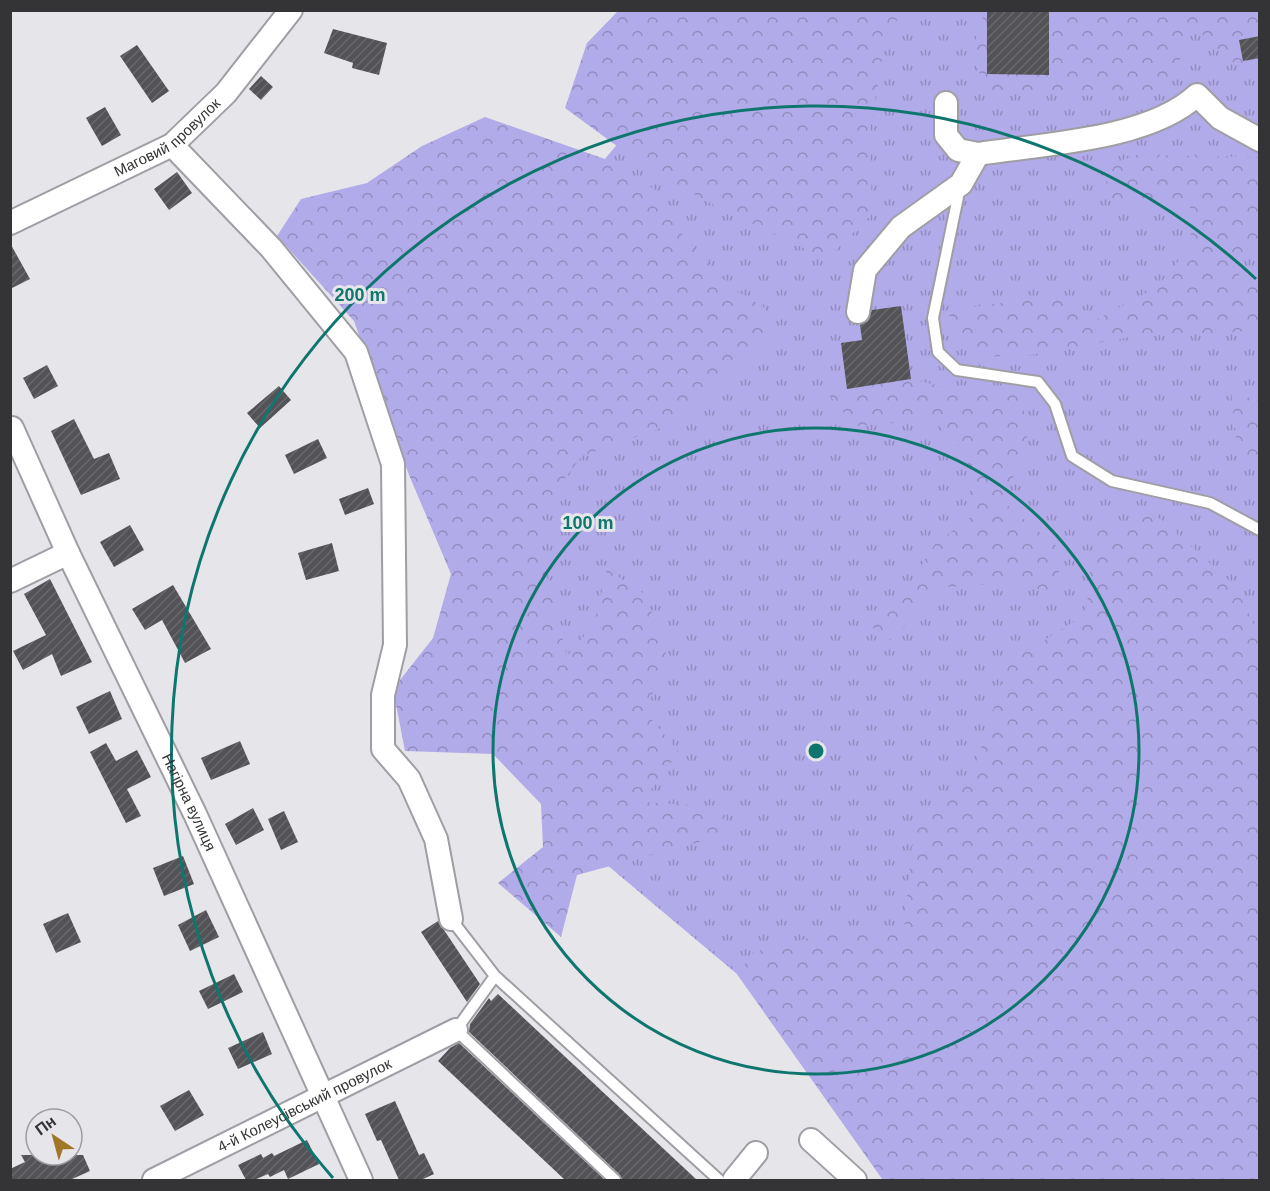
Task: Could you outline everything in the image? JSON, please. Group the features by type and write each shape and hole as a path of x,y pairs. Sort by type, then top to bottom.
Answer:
{"street":[{"name":"Маговий провулок","path":"10,223 172,145 226,93 291,10"},
{"path":"946,103 946,135 958,150 978,154 1127,131 1184,107 1197,95 1220,118 1260,140"},
{"path":"172,145 271,248 356,352 393,464 395,645 383,694 383,749 409,779 436,839 451,919"},
{"path":"858,312 865,270 901,227 961,184 978,154"},
{"name":"Нагірна вулиця","path":"12,428 68,553 195,814 361,1180"},
{"path":"10,581 68,553"},
{"name":"4-й Колеусівський провулок","path":"154,1180 456,1030"},
{"path":"811,1140 855,1180"},
{"path":"734,1180 756,1153"}],"lane":[{"path":"961,184 933,318 938,352 957,370 1038,382 1055,404 1071,456 1112,481 1210,502 1260,530"},
{"path":"451,919 495,976 719,1180"},
{"path":"495,976 456,1030 615,1180"}],"green space":[{"path":"618,11 902,11 885,42 870,130 872,214 827,259 723,210 647,168 565,108 587,43"},
{"path":"730,11 1259,11 1259,1180 883,1180 737,974 594,854 422,375"},
{"path":"985,11 1259,11 1259,62 1235,64 1194,27 1168,88 1110,98 1036,90 984,91 973,48"},
{"path":"485,117 605,159 657,191 683,236 732,288 764,307 770,338 672,424 582,456 537,515 543,560 567,656 594,624 607,569 644,594 667,649 646,713 679,752 642,802 723,807 729,834 577,875 561,937 498,883 543,847 541,804 493,754 405,751 393,689 433,638 451,574 409,475 354,321 277,236 301,199 367,183 422,146"},
{"path":"1136,155 1259,157 1259,256 1237,253 1240,288 1259,285 1259,323 1240,332 1136,336 1030,355 981,357 946,311 1057,295 1097,319 1157,287 1191,246 1190,206 1115,206 1101,168"},
{"path":"911,379 952,389 1022,393 1028,449 1001,500 1060,549 1058,594 1010,583 946,587 890,640 868,624 906,590 935,544 972,516 967,454 933,420 855,426 829,395 847,389"},
{"path":"1231,392 1259,401 1259,473 1238,452"},
{"path":"1152,512 1239,589 1259,638 1259,1180 883,1180 737,974 754,952 821,935 904,928 913,834 975,767 1008,663 1086,614 1094,533"}],"building":[{"path":"987,10 1049,10 1049,75 987,74"},
{"path":"333,29 387,43 379,75 352,68 353,63 324,53"},
{"path":"1260,36 1260,58 1243,61 1239,40"},
{"path":"137,45 169,91 152,103 120,56"},
{"path":"261,76 273,87 261,100 249,89"},
{"path":"105,107 121,135 102,146 86,118"},
{"path":"177,172 192,193 169,210 154,189"},
{"path":"10,243 30,279 10,289"},
{"path":"901,306 911,379 847,389 841,343 862,340 860,325 868,321 872,310"},
{"path":"47,365 58,386 34,399 23,378"},
{"path":"279,386 291,400 260,428 247,413"},
{"path":"74,419 94,459 109,453 120,479 81,495 51,431"},
{"path":"318,439 327,458 294,474 285,455"},
{"path":"368,488 374,504 345,515 339,499"},
{"path":"130,525 144,550 114,567 100,542"},
{"path":"332,543 339,571 306,580 298,553"},
{"path":"50,579 92,662 61,676 52,654 23,670 13,651 46,635 24,594"},
{"path":"173,585 211,649 185,663 162,620 145,630 132,609"},
{"path":"110,691 122,719 89,734 76,707"},
{"path":"240,741 250,764 211,780 201,758"},
{"path":"106,743 116,761 137,750 151,777 127,789 141,816 126,823 90,752"},
{"path":"253,808 264,830 236,845 225,824"},
{"path":"284,811 298,842 281,850 268,819"},
{"path":"183,856 194,884 164,896 153,868"},
{"path":"206,910 219,937 190,951 178,925"},
{"path":"68,913 81,942 56,953 43,924"},
{"path":"438,921 480,984 467,1002 421,932"},
{"path":"234,974 243,992 208,1009 199,991"},
{"path":"498,994 697,1180 622,1180 620,1175 469,1032 470,1024 489,998 491,1001"},
{"path":"263,1032 272,1054 238,1069 228,1048"},
{"path":"459,1043 605,1180 565,1180 438,1061 450,1048"},
{"path":"189,1090 204,1115 175,1131 160,1106"},
{"path":"395,1101 419,1155 424,1153 434,1174 421,1180 399,1180 381,1140 377,1141 365,1114"},
{"path":"307,1140 319,1164 288,1179 284,1170 270,1177 268,1174 254,1180 246,1180 238,1165 261,1154 263,1158 272,1153 274,1156"},
{"path":"84,1157 90,1171 70,1180 10,1180 10,1169 24,1162 24,1167 84,1167"}]}
